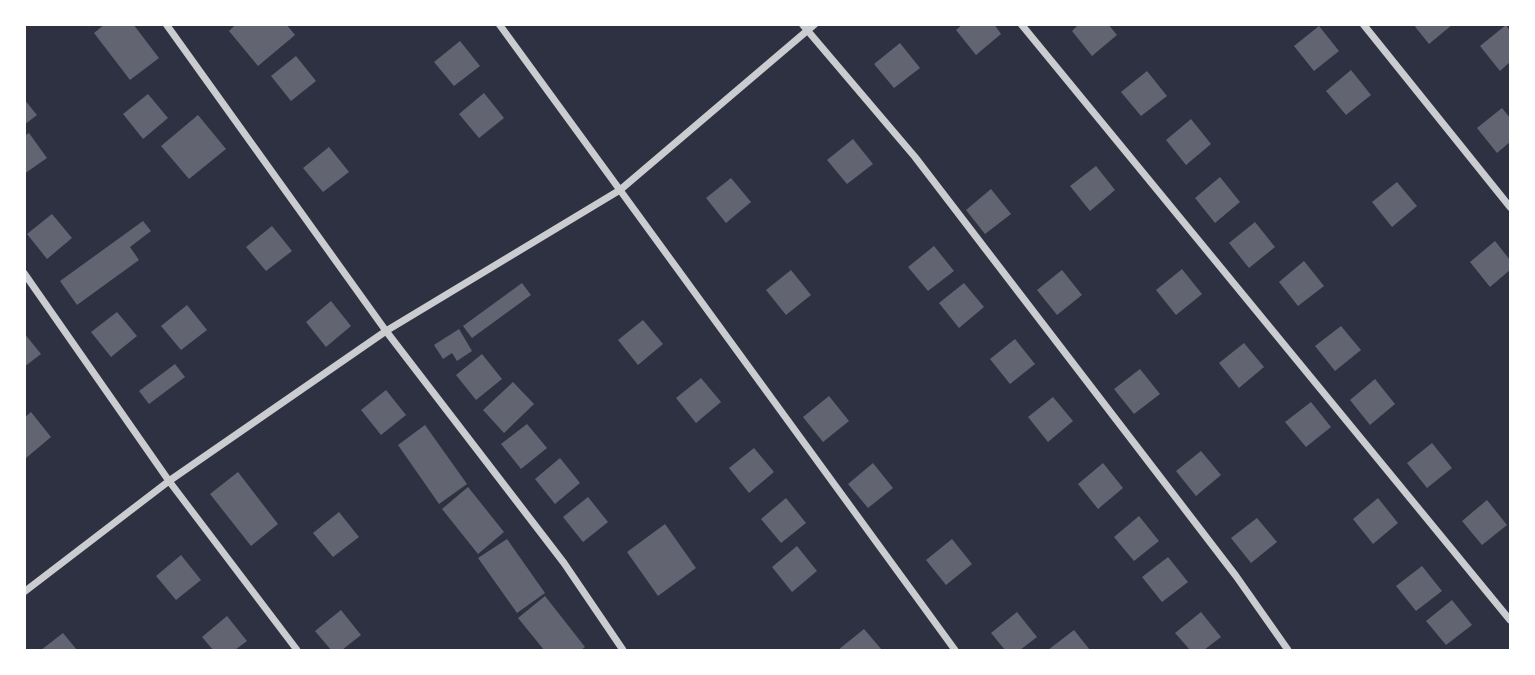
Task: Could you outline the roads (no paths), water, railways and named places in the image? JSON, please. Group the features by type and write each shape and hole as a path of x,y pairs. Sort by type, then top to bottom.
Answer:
{"street":[{"path":"166,24 386,331 564,563 623,650"},
{"path":"499,24 955,650"},
{"path":"24,592 169,481 386,331 620,190 805,28 815,24"},
{"path":"1021,24 1510,620"},
{"path":"1363,24 1510,207"},
{"path":"805,28 915,157 1236,576 1288,650"},
{"path":"24,273 169,481 297,650"}]}
